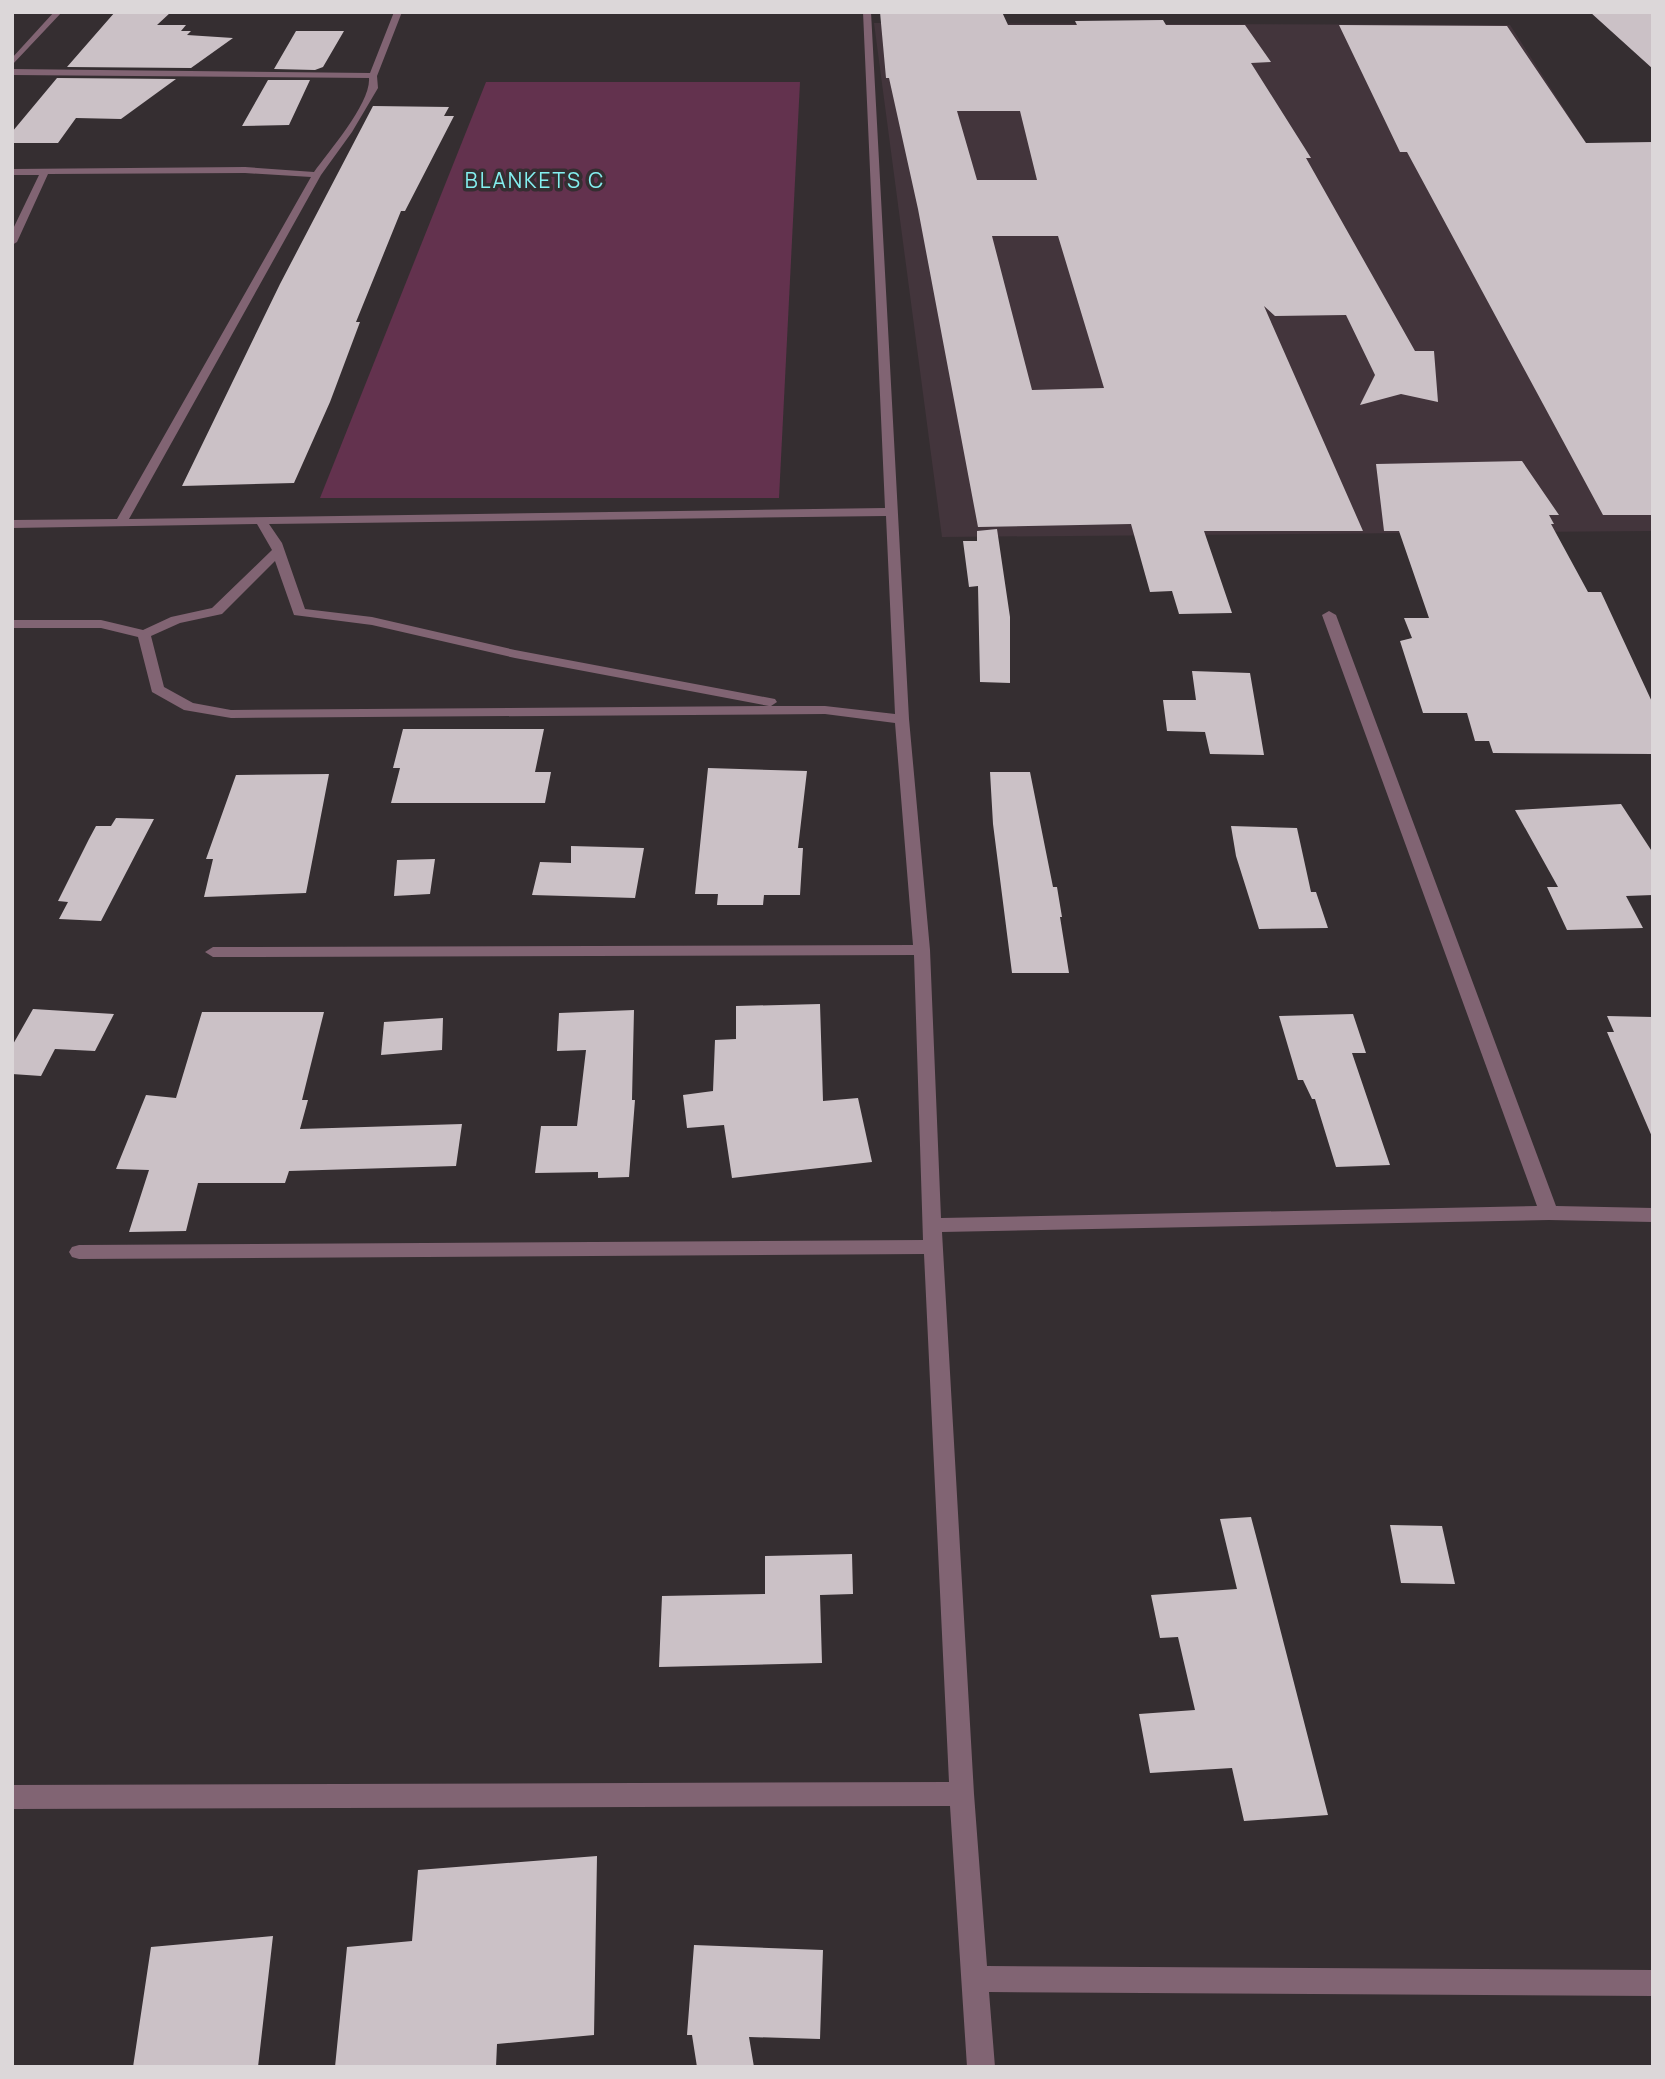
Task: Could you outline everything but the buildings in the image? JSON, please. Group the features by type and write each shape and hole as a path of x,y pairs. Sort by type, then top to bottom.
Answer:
{"street":[{"path":"12,63 58,12"},
{"path":"121,523 317,175 348,132 374,88 373,76 398,12"},
{"path":"867,12 902,719 922,950 932,1225 962,1794 981,2067"},
{"path":"12,72 373,76"},
{"path":"12,172 245,170 317,175"},
{"path":"12,242 44,173"},
{"path":"12,524 262,523 892,512"},
{"path":"262,523 278,551 299,612 372,621 515,654 825,710 902,719"},
{"path":"12,624 101,624 144,634 176,620 217,611 278,551"},
{"path":"1329,615 1549,1213"},
{"path":"144,634 157,689 189,707 231,714 825,710"},
{"path":"213,952 922,950"},
{"path":"932,1225 1549,1213 1653,1214"},
{"path":"79,1252 934,1247"},
{"path":"12,1797 962,1794"},
{"path":"974,1979 1653,1983"}],"shaded area":[{"path":"874,23 1510,25 1585,141 1653,228 1653,531 942,537"},
{"path":"486,82 800,82 779,498 320,498"}],"district":[{"name":"BLANKETS C","path":"535,180"}]}
